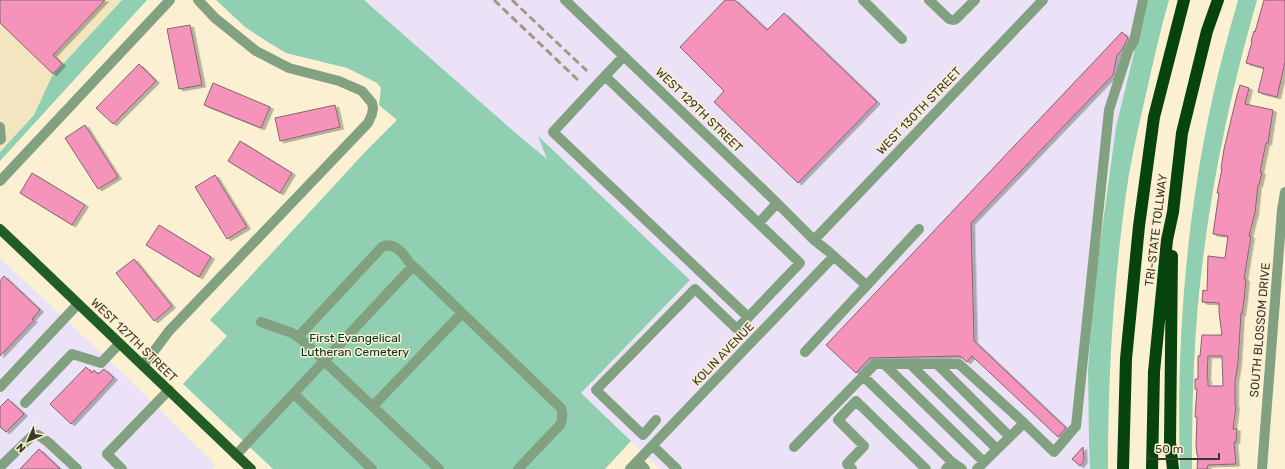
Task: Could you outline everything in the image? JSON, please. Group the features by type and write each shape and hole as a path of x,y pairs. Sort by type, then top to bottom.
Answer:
{"highway":[{"name":"TRI-STATE TOLLWAY","path":"1123,469 1126,359 1139,226 1154,118 1184,0"},
{"name":"TRI-STATE TOLLWAY","path":"1152,469 1154,372 1167,240 1173,212 1182,133 1207,31 1218,0"},
{"path":"1173,212 1170,442 1173,469"}],"main road":[{"name":"WEST 127TH STREET","path":"0,229 251,469"}],"street":[{"path":"0,181 170,0"},
{"path":"143,366 169,331 368,122 373,108 372,103 362,91 339,81 289,68 256,51 215,18 198,0"},
{"name":"WEST 129TH STREET","path":"565,0 814,240 866,285"},
{"path":"863,0 902,39"},
{"path":"929,0 949,19 953,20 956,19 975,0"},
{"name":"WEST 130TH STREET","path":"814,240 1043,0"},
{"path":"794,447 875,364 959,364 1054,452 1076,426 1109,110 1128,51 1134,41 1143,0"},
{"path":"624,56 553,132 748,317"},
{"path":"605,76 800,263 737,329 695,289 596,390 642,435 656,420"},
{"path":"0,127 0,140"},
{"name":"SOUTH BLOSSOM DRIVE","path":"1262,469 1282,210 1285,192"},
{"path":"759,223 777,203"},
{"path":"805,352 918,229"},
{"path":"298,337 382,247 393,246 561,408 563,413 562,422 560,425 518,469"},
{"name":"KOLIN AVENUE","path":"634,465 834,256"},
{"path":"236,455 413,266"},
{"path":"0,387 78,304"},
{"path":"372,406 462,313"},
{"path":"261,322 298,337 439,469"},
{"path":"25,403 72,354 101,363 120,344"},
{"path":"884,364 981,466 1024,423"},
{"path":"910,364 997,449"},
{"path":"937,364 1010,437"},
{"path":"863,376 949,466 962,469"},
{"path":"122,469 107,454 169,390"},
{"path":"294,394 372,469"},
{"path":"852,469 847,464 864,446 838,420 856,401 926,469"},
{"path":"0,467 33,435 38,435 48,442 77,469"},
{"path":"653,446 677,469"},
{"path":"634,465 645,469"}],"shaded area":[{"path":"0,0 122,0 52,76 34,115 0,152"},
{"path":"364,0 1147,0 1116,127 1103,212 1088,370 1090,469 660,469 581,393 690,280 538,137 548,160"},
{"path":"0,258 126,376 216,465 212,469 0,469"}],"green space":[{"path":"122,0 147,0 0,161 0,152 34,115 52,76"},
{"name":"First Evangelical Lutheran Cemetery","path":"216,0 364,0 547,159 538,136 690,280 581,393 631,441 605,469 273,469 183,384 227,336 210,320 366,151 397,120 379,105 381,88 377,83 347,68 286,53 245,27"},
{"path":"1147,0 1169,0 1137,134 1129,174 1119,247 1109,395 1108,469 1090,469 1088,370 1094,288 1116,127"},
{"path":"1238,0 1257,0 1233,93 1219,156 1208,219 1196,333 1192,414 1192,469 1180,469 1179,422 1182,328 1190,235 1196,188 1213,96"}],"building":[{"path":"0,0 105,0 53,55 62,64 53,74 0,23"},
{"path":"725,0 735,0 767,30 784,13 877,102 798,183 714,102 724,91 680,47"},
{"path":"1264,0 1285,0 1285,62 1277,97 1258,92 1264,68 1246,63 1251,41"},
{"path":"190,25 202,85 179,89 167,29"},
{"path":"1122,32 1128,38 1117,55 1113,75 971,223 974,341 1066,428 1058,437 972,356 967,362 960,356 870,358 856,373 826,345"},
{"path":"139,64 156,81 113,124 96,108"},
{"path":"213,83 270,107 261,128 204,105"},
{"path":"1240,85 1249,88 1245,104 1273,110 1268,143 1266,143 1260,172 1262,172 1258,185 1255,213 1249,236 1251,236 1244,279 1246,279 1242,314 1241,313 1238,363 1235,382 1236,406 1233,429 1237,429 1236,442 1234,442 1236,464 1208,465 1207,469 1197,469 1197,417 1195,417 1197,389 1195,389 1195,379 1198,379 1198,356 1200,356 1202,335 1222,335 1219,303 1202,302 1203,290 1207,291 1208,256 1225,258 1228,236 1213,234 1219,193 1217,193 1224,149","holes":["1208,356 1222,356 1223,386 1208,386"]},
{"path":"335,105 340,127 280,141 275,118"},
{"path":"85,125 118,177 98,189 65,138"},
{"path":"240,141 292,173 280,193 228,161"},
{"path":"32,173 85,205 72,225 20,193"},
{"path":"215,175 247,227 227,239 195,187"},
{"path":"159,225 211,257 199,277 146,245"},
{"path":"134,259 172,306 154,321 116,273"},
{"path":"4,276 40,310 32,319 34,320 0,356 0,281"},
{"path":"86,367 92,373 94,370 98,374 104,369 114,378 71,424 50,404"},
{"path":"8,399 24,414 6,432 0,427 0,407"},
{"path":"1083,447 1084,461 1080,466 1072,459"},
{"path":"39,449 60,469 20,469"}],"railway":[{"path":"494,0 579,81"},
{"path":"512,0 587,71"}]}
